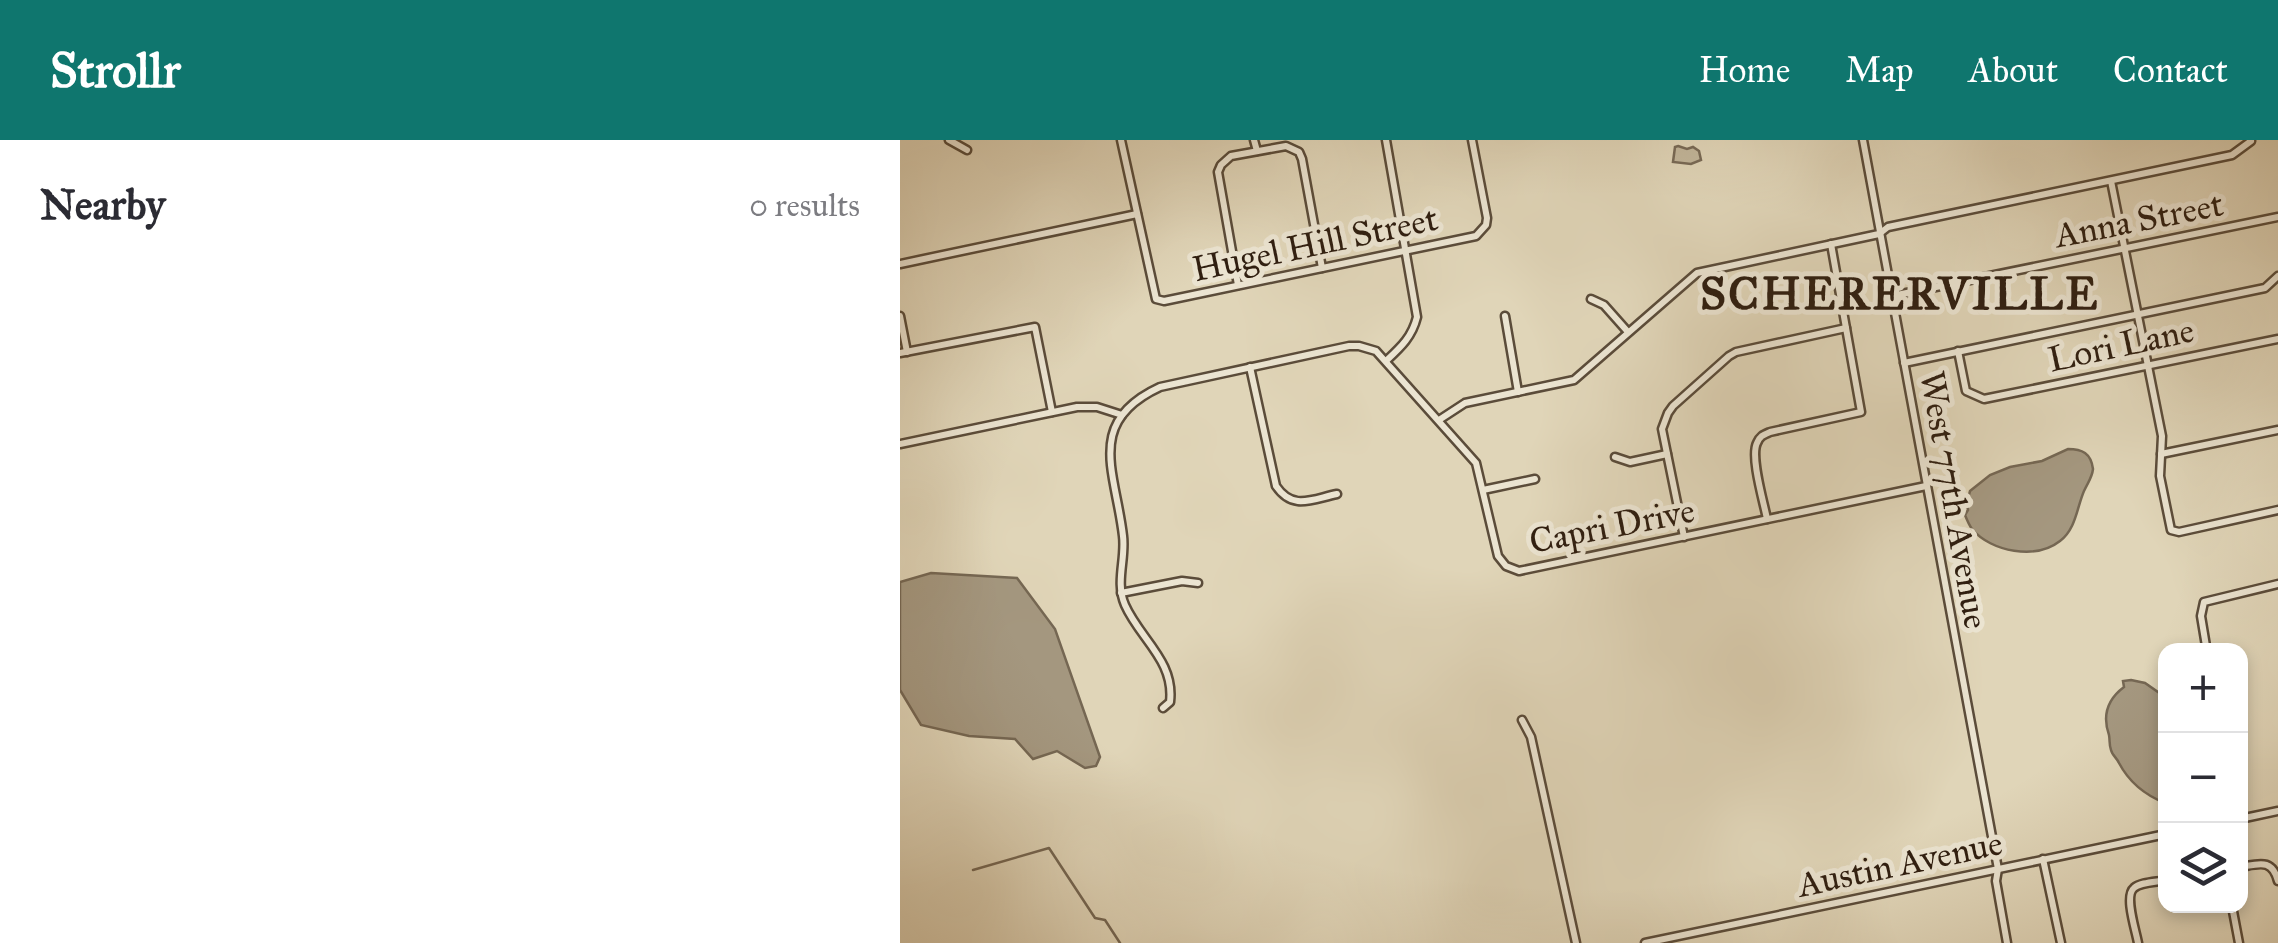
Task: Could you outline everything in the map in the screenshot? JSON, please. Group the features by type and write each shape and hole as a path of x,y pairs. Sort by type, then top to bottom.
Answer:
{"street":[{"path":"949,140 967,150"},
{"path":"900,264 1138,214 1120,140"},
{"path":"1254,140 1256,151"},
{"path":"1163,708 1170,702 1172,690 1168,675 1158,653 1133,619 1122,593 1124,540 1109,455 1114,430 1122,414 1160,387 1349,346 1376,351 1386,361 1408,340 1418,317 1386,140"},
{"name":"Hugel Hill Street","path":"1138,214 1156,299 1164,301 1476,236 1487,218 1472,140"},
{"name":"West 77th Avenue","path":"1863,140 1998,869 1996,881 2007,943"},
{"path":"1439,420 1465,403 1574,380 1697,272 1880,234 1888,227 2232,156 2251,141"},
{"path":"1238,285 1218,172 1220,165 1232,156 1256,151 1286,146 1299,152 1322,268"},
{"path":"2111,181 2162,436 2160,476 2171,530 2179,532 2278,510"},
{"name":"Anna Street","path":"1892,296 2278,217"},
{"path":"1768,520 1754,450 1759,438 1770,432 1861,412 1831,244"},
{"path":"1904,362 2265,288 2278,276"},
{"path":"1590,299 1604,305 1628,332"},
{"path":"900,316 904,353 1035,327 1052,412"},
{"path":"1505,316 1518,392"},
{"path":"1684,537 1662,429 1668,412 1728,356 1846,328"},
{"name":"Lori Lane","path":"1958,352 1966,390 1984,399 2278,338"},
{"name":"Capri Drive","path":"1386,361 1476,463 1498,556 1506,566 1518,571 1926,486"},
{"path":"1250,367 1276,486 1287,499 1296,502 1337,494"},
{"path":"900,444 1077,407 1097,406 1122,414"},
{"path":"2161,454 2278,430"},
{"path":"1615,457 1630,462 1667,454"},
{"path":"1483,490 1535,479"},
{"path":"1122,593 1182,581 1198,584"},
{"path":"2206,643 2201,616 2204,602 2278,584"},
{"path":"1522,720 1531,736 1576,943"},
{"path":"2248,817 2278,811"},
{"name":"Austin Avenue","path":"1645,943 2158,836"},
{"path":"2044,859 2061,943"},
{"path":"2248,866 2269,865 2278,881"},
{"path":"2138,943 2130,891 2135,886 2158,882"},
{"path":"2233,913 2239,943"}],"shaded area":[{"path":"1678,146 1693,147 1699,151 1701,160 1691,164 1673,162"},
{"path":"2068,449 2085,453 2093,469 2073,524 2060,541 2039,550 2014,551 1990,543 1972,529 1965,515 1970,491 1990,475 2042,461"},
{"path":"931,573 1017,578 1055,629 1100,757 1096,766 1085,768 1057,751 1033,759 1015,739 969,736 921,725 900,690 900,582"},
{"path":"2123,681 2145,683 2158,692 2158,799 2133,782 2110,748 2108,708 2124,687"}],"waterway":[{"path":"973,870 1049,848 1095,918 1105,920 1120,943"}],"district":[{"name":"SCHERERVILLE","path":"1900,293"}]}
